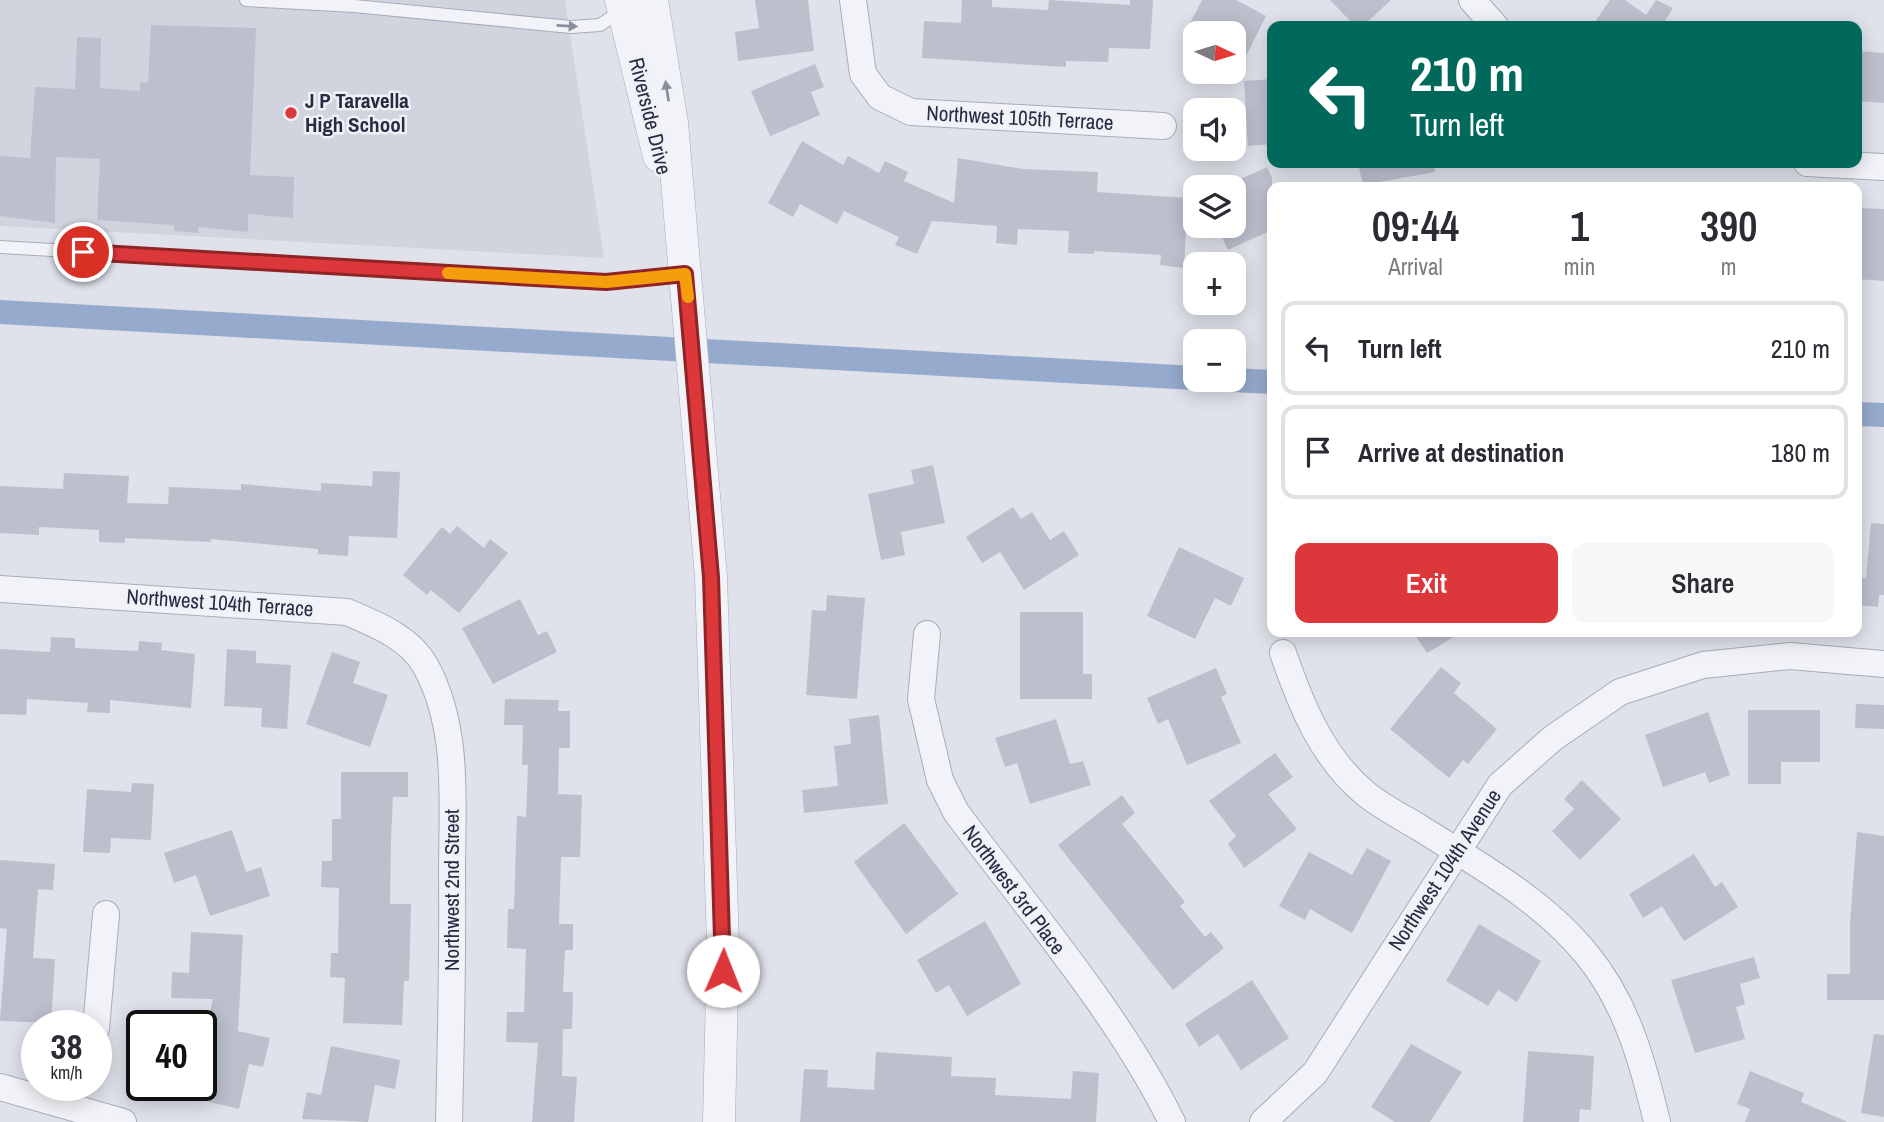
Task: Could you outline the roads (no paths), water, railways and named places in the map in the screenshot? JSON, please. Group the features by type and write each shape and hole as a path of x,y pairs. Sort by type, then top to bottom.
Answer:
{"street":[{"name":"Northwest 105th Terrace","path":"853,0 863,74 880,97 911,112 1163,126"},
{"path":"1472,0 1491,21"},
{"name":"Riverside Drive","path":"632,2 672,123 679,232 687,289 711,577 723,919 719,1122"},
{"path":"1862,166 1884,167"},
{"name":"Northwest 104th Terrace","path":"0,589 347,612 388,629 423,662"},
{"name":"Northwest 3rd Place","path":"927,634 921,699 940,780 956,812 1114,1025 1157,1091 1172,1122"},
{"path":"1283,653 1304,713 1333,759 1366,794 1543,909 1588,956 1621,1006 1644,1069 1657,1122"},
{"name":"Northwest 104th Avenue","path":"1263,1122 1315,1073 1500,785 1553,738 1620,692 1703,665 1790,656 1884,664"},
{"name":"Northwest 2nd Street","path":"423,662 441,700 451,750 453,958 449,1122"},
{"path":"98,1010 106,914"},
{"path":"0,1087 21,1089"},
{"path":"87,1101 123,1122"}],"lane":[{"path":"246,0 354,3 570,27 600,25 632,2"},
{"path":"0,247 687,289"}],"waterway":[{"path":"0,312 1183,377"},
{"path":"1246,381 1267,382"},
{"path":"1862,414 1884,415"}],"place":[{"name":"J P Taravella High School","path":"291,113"}]}
